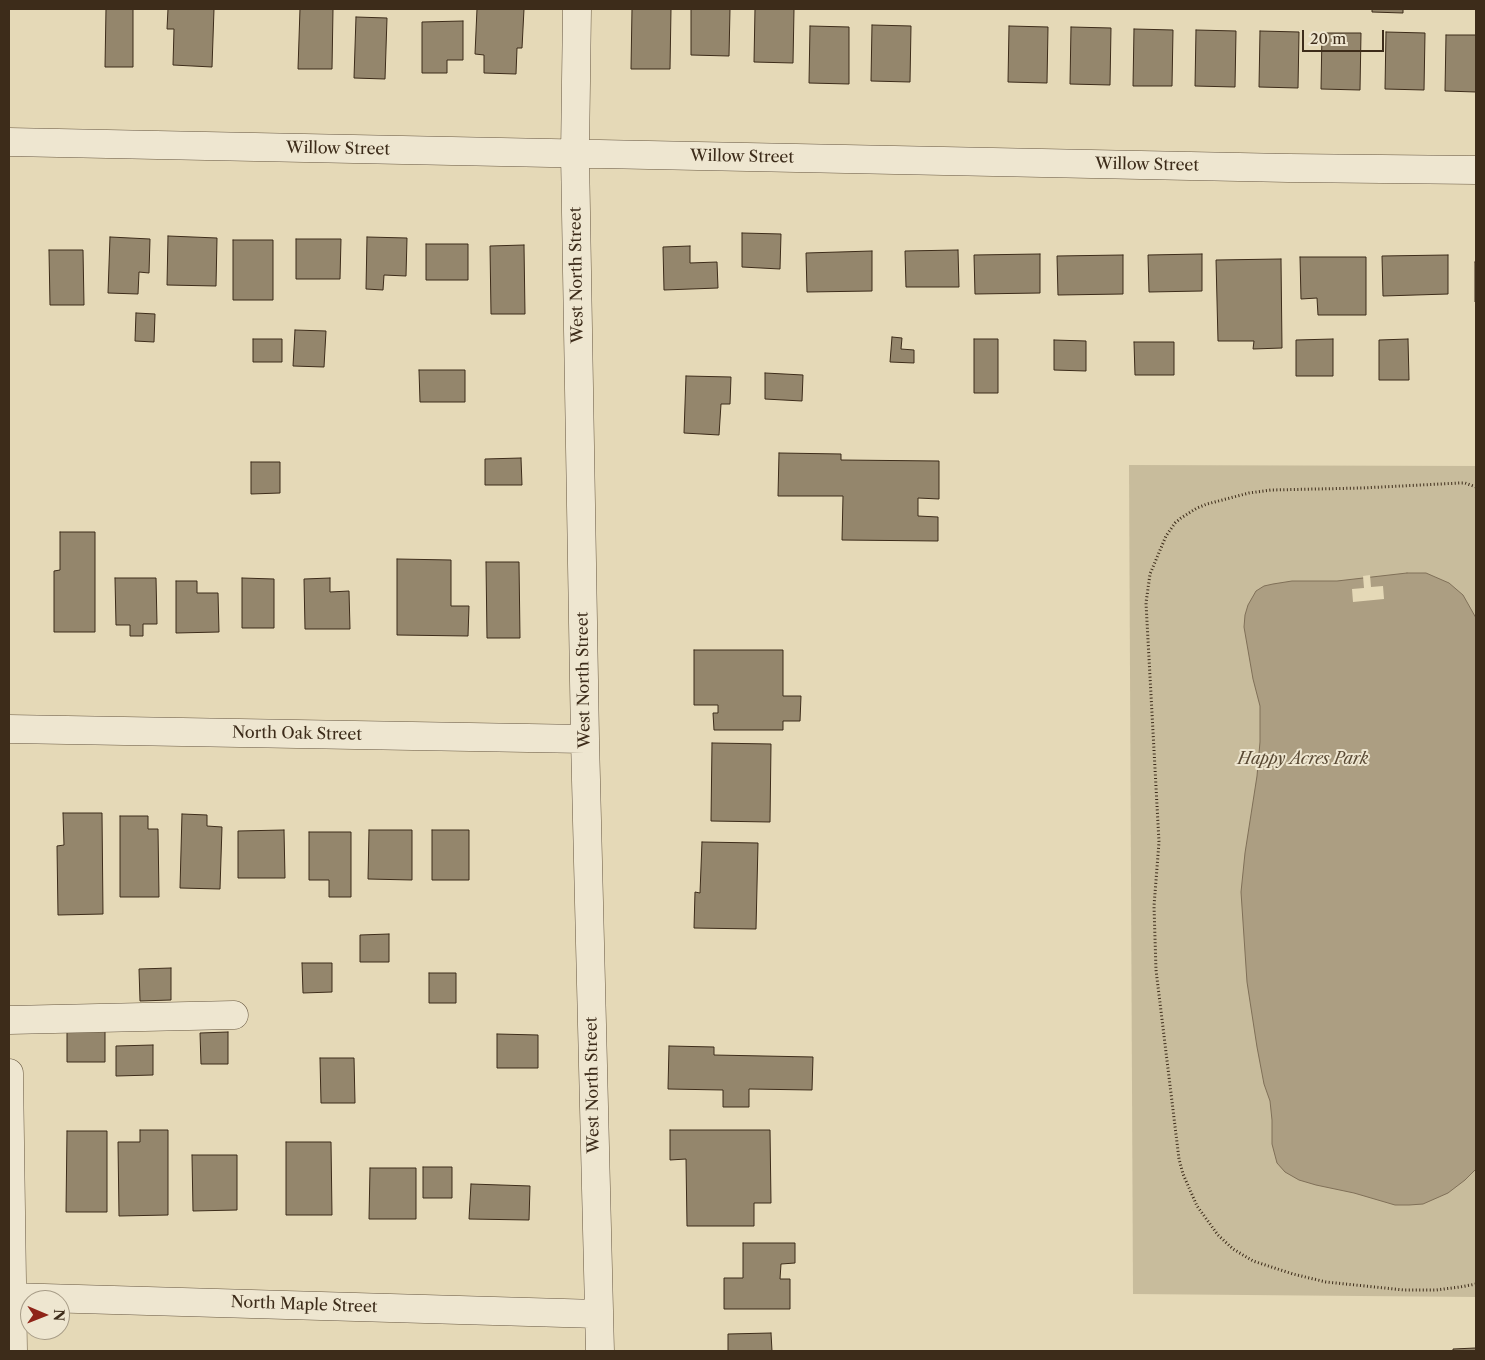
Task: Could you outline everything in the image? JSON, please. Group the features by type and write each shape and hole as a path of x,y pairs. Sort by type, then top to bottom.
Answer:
{"street":[{"name":"West North Street","path":"578,9 575,154 585,739 600,1351"},
{"name":"Willow Street","path":"9,142 1278,168 1476,170"},
{"name":"North Oak Street","path":"9,728 585,739"},
{"path":"9,1020 234,1015"},
{"path":"9,1073 13,1351"},
{"name":"North Maple Street","path":"11,1297 598,1314"}],"path":[{"path":"1476,487 1460,483 1341,489 1271,490 1249,493 1207,504 1181,518 1166,536 1150,574 1146,603 1160,842 1154,906 1156,970 1179,1160 1197,1206 1218,1235 1233,1249 1253,1261 1293,1274 1326,1282 1404,1290 1436,1290 1476,1284"}],"green space":[{"name":"Happy Acres Park","path":"1129,465 1476,466 1476,1297 1133,1294"}],"shaded area":[{"path":"1407,573 1426,573 1449,583 1463,595 1476,618 1476,1169 1448,1193 1423,1204 1395,1205 1299,1180 1285,1172 1277,1163 1272,1144 1270,1101 1264,1084 1247,982 1241,892 1260,742 1260,706 1253,679 1244,627 1248,605 1256,591 1264,586 1292,581 1337,581"}],"pier":[{"path":"1370,575 1371,587 1383,586 1384,599 1353,602 1352,589 1364,588 1363,576"}],"building":[{"path":"106,9 133,9 133,67 105,67"},
{"path":"168,9 214,9 212,67 173,65 174,29 167,29"},
{"path":"300,9 333,9 332,69 298,69"},
{"path":"477,9 524,9 522,48 517,48 516,74 484,73 484,55 475,54"},
{"path":"632,9 671,9 670,69 631,69"},
{"path":"691,9 730,9 729,56 691,55"},
{"path":"755,9 794,9 793,63 754,62"},
{"path":"1372,9 1403,9 1403,13 1372,12"},
{"path":"356,17 387,18 385,79 354,78"},
{"path":"463,21 463,60 447,60 447,73 422,73 422,22"},
{"path":"872,25 911,26 910,82 871,81"},
{"path":"810,26 849,27 849,84 809,83"},
{"path":"1009,26 1048,27 1047,83 1008,82"},
{"path":"1071,27 1111,28 1110,85 1070,84"},
{"path":"1134,29 1173,30 1172,86 1133,86"},
{"path":"1196,30 1236,31 1235,87 1195,86"},
{"path":"1260,31 1299,32 1298,88 1259,87"},
{"path":"1386,32 1425,33 1424,90 1385,89"},
{"path":"1322,33 1361,33 1360,90 1321,89"},
{"path":"1446,35 1476,35 1476,92 1445,91"},
{"path":"742,233 781,234 780,269 742,267"},
{"path":"168,236 217,238 216,286 167,285"},
{"path":"110,237 150,239 149,273 139,272 138,294 108,293"},
{"path":"367,237 407,238 406,276 384,275 383,290 366,289"},
{"path":"296,239 341,239 340,279 296,279"},
{"path":"233,240 273,240 273,300 233,300"},
{"path":"426,244 468,244 468,280 426,280"},
{"path":"524,245 525,314 491,314 490,246"},
{"path":"690,246 690,263 717,262 718,288 664,290 663,247"},
{"path":"49,250 83,250 84,305 50,305"},
{"path":"958,250 959,287 906,287 905,251"},
{"path":"872,251 872,291 807,292 806,253"},
{"path":"1040,254 1040,293 975,294 974,255"},
{"path":"1202,254 1202,291 1149,292 1148,255"},
{"path":"1123,255 1123,294 1058,295 1057,256"},
{"path":"1448,255 1448,294 1383,296 1382,256"},
{"path":"1300,257 1366,257 1366,315 1318,315 1317,298 1301,299"},
{"path":"1281,259 1282,348 1253,349 1254,341 1218,341 1216,260"},
{"path":"1476,262 1476,302 1475,302"},
{"path":"136,313 155,314 154,342 135,341"},
{"path":"295,330 326,331 324,367 293,366"},
{"path":"892,337 902,338 901,349 914,350 914,363 890,362"},
{"path":"253,339 282,339 282,362 253,362"},
{"path":"974,339 998,339 998,393 974,393"},
{"path":"1333,339 1333,376 1296,376 1296,340"},
{"path":"1408,339 1409,380 1379,380 1379,340"},
{"path":"1054,340 1086,341 1086,371 1054,370"},
{"path":"1134,342 1174,342 1174,375 1135,375"},
{"path":"419,370 465,370 465,402 420,402"},
{"path":"765,373 803,375 802,401 765,399"},
{"path":"686,376 731,377 730,404 721,404 719,435 684,433"},
{"path":"779,453 841,454 841,460 939,461 939,499 918,498 918,516 938,517 938,541 842,540 843,496 778,496"},
{"path":"521,458 522,485 485,485 485,459"},
{"path":"251,462 280,462 280,493 251,494"},
{"path":"60,532 95,532 95,632 54,632 54,571 60,570"},
{"path":"397,559 451,560 451,606 469,606 468,636 397,635"},
{"path":"486,562 519,562 520,638 487,638"},
{"path":"115,578 156,578 157,624 143,624 143,636 130,636 130,625 116,625"},
{"path":"242,578 274,579 274,628 242,628"},
{"path":"330,578 330,592 349,591 350,629 305,629 304,579"},
{"path":"176,581 197,581 197,593 218,593 219,632 176,633"},
{"path":"694,650 783,650 783,696 801,696 800,721 783,721 783,730 714,730 713,713 718,713 718,705 694,705"},
{"path":"712,743 771,744 770,822 711,821"},
{"path":"63,813 102,813 103,914 58,915 57,846 64,845"},
{"path":"182,814 207,815 207,826 222,827 220,889 180,888"},
{"path":"120,816 148,816 148,829 158,829 159,897 120,897"},
{"path":"284,830 285,878 238,878 238,831"},
{"path":"369,830 412,830 412,880 368,879"},
{"path":"432,830 469,830 469,880 432,880"},
{"path":"309,832 351,832 351,897 329,897 329,880 309,880"},
{"path":"702,842 758,843 756,929 694,928 695,892 700,893"},
{"path":"389,934 389,962 360,962 360,935"},
{"path":"302,963 332,963 332,992 303,993"},
{"path":"171,968 171,1000 140,1001 139,969"},
{"path":"429,973 456,973 456,1003 429,1003"},
{"path":"105,1027 105,1062 67,1062 67,1028"},
{"path":"228,1032 228,1064 201,1064 200,1033"},
{"path":"497,1034 538,1035 538,1068 497,1068"},
{"path":"153,1045 153,1075 116,1076 116,1046"},
{"path":"669,1046 714,1047 714,1055 813,1057 812,1090 749,1089 749,1107 723,1107 723,1090 668,1089"},
{"path":"320,1058 354,1058 355,1103 321,1103"},
{"path":"140,1130 168,1130 168,1215 119,1216 118,1142 140,1142"},
{"path":"670,1130 770,1130 771,1203 754,1203 754,1226 687,1226 686,1159 670,1160"},
{"path":"67,1131 107,1131 107,1212 66,1212"},
{"path":"286,1142 331,1142 332,1215 286,1215"},
{"path":"192,1155 237,1155 237,1210 193,1211"},
{"path":"423,1167 452,1167 452,1198 423,1198"},
{"path":"370,1168 416,1168 416,1219 369,1219"},
{"path":"471,1184 530,1186 529,1220 469,1219"},
{"path":"743,1243 795,1243 795,1263 781,1264 780,1279 790,1279 790,1309 724,1309 724,1278 743,1278"},
{"path":"771,1333 772,1351 728,1351 728,1334"},
{"path":"1476,1348 1476,1351 1453,1351 1453,1349"}]}
